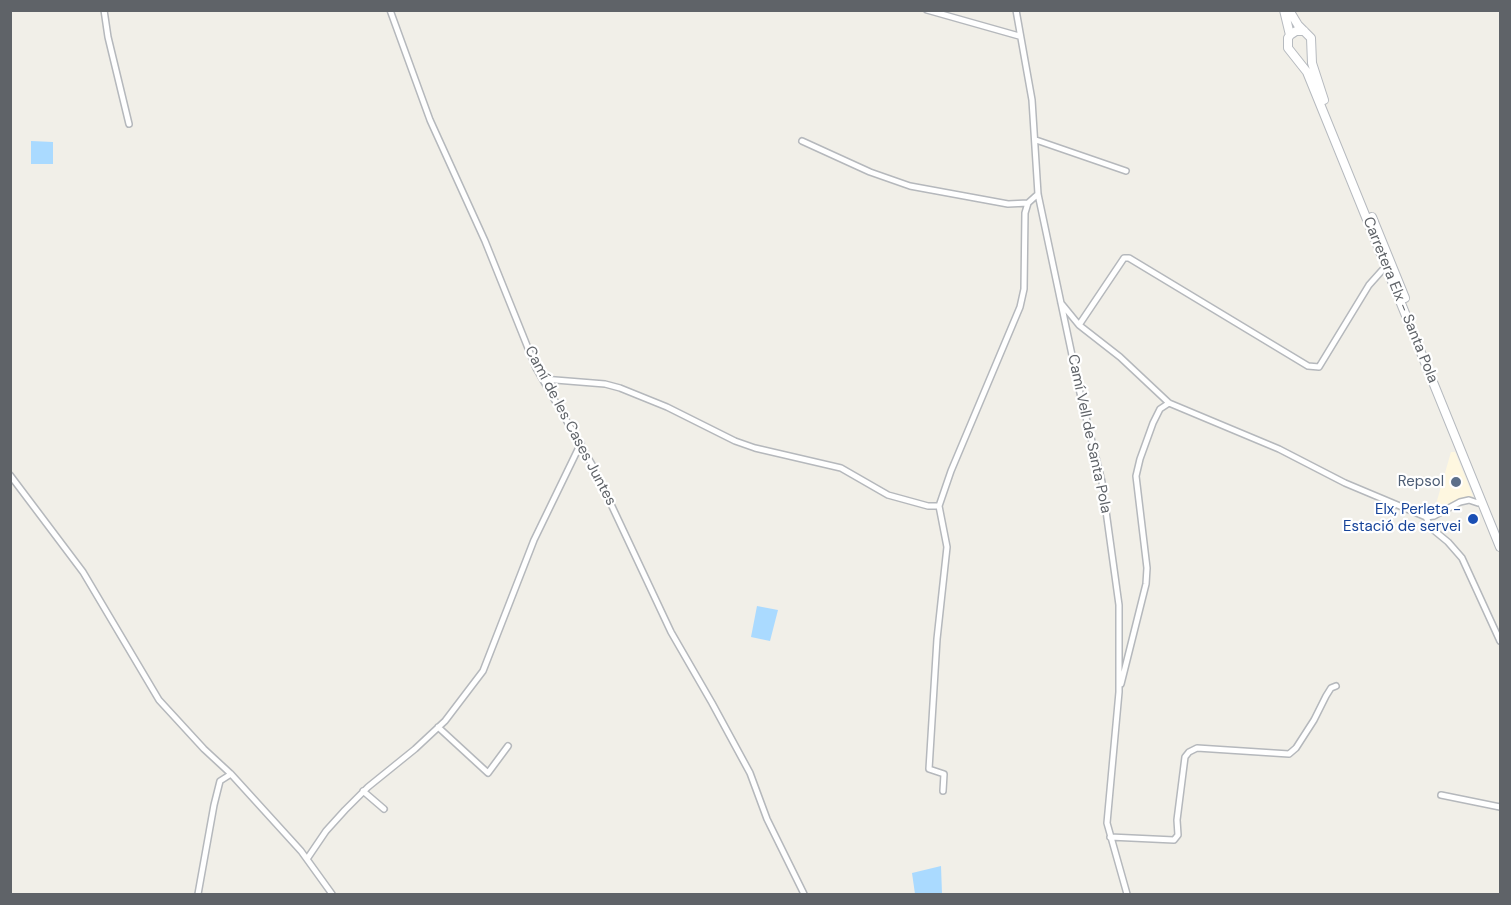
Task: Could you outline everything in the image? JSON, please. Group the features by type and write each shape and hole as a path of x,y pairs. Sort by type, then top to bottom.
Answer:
{"main road":[{"path":"1284,10 1290,35 1288,48 1295,55 1305,55 1311,51 1313,42 1289,10"},
{"path":"1290,35 1296,31 1304,31"},
{"name":"Carretera Elx - Santa Pola","path":"1311,51 1312,63 1322,94 1500,537"},
{"name":"Carretera Elx - Santa Pola","path":"1295,55 1307,72 1500,547"}],"street":[{"path":"104,10 108,37 129,124"},
{"name":"Camí de les Cases Juntes","path":"390,10 430,120 485,241 536,368 581,443 671,632 750,773 771,828 804,894"},
{"path":"927,10 1019,36"},
{"name":"Camí Vell de Santa Pola","path":"1016,10 1032,100 1038,194 1060,302 1102,482 1119,605 1119,692 1107,823 1127,894"},
{"path":"1036,140 1126,171"},
{"path":"802,141 870,172 910,186 1008,204 1028,203"},
{"path":"943,791 944,774 929,769 947,547 939,506 951,471 1020,307 1024,289 1025,213 1028,203 1038,194"},
{"path":"1079,325 1124,258 1129,258 1314,368 1319,367 1322,363 1369,285 1386,266"},
{"path":"1060,302 1079,325 1120,357 1169,403 1279,449 1346,483 1426,517 1434,516 1460,502 1478,503"},
{"path":"543,379 605,384 620,388 667,407 735,441 755,448 841,468 888,495 928,506 939,506"},
{"path":"1119,692 1146,584 1147,568 1137,476 1140,459 1154,423 1160,410 1169,403"},
{"path":"306,859 326,831 363,791 415,749 438,727 483,671 534,540 581,443"},
{"path":"10,475 83,572 159,700 204,749 231,774 306,859 333,894"},
{"path":"1426,517 1431,528 1462,558 1500,641"},
{"path":"1110,837 1174,840 1178,835 1177,820 1185,757 1190,752 1197,748 1289,754 1296,748 1314,720 1331,688 1336,686"},
{"path":"438,727 488,773 508,746"},
{"path":"198,894 220,781 231,774"},
{"path":"363,791 384,809"},
{"path":"1441,795 1500,807"}],"shaded area":[{"path":"1451,452 1455,452 1473,496 1434,511"}],"water":[{"path":"31,141 53,142 53,164 31,164"},
{"path":"757,606 778,610 770,641 751,637"},
{"path":"941,866 942,894 915,894 912,873"}],"place":[{"name":"Repsol","path":"1456,482"},
{"name":"Elx, Perleta - Estació de servei","path":"1473,519"}]}
